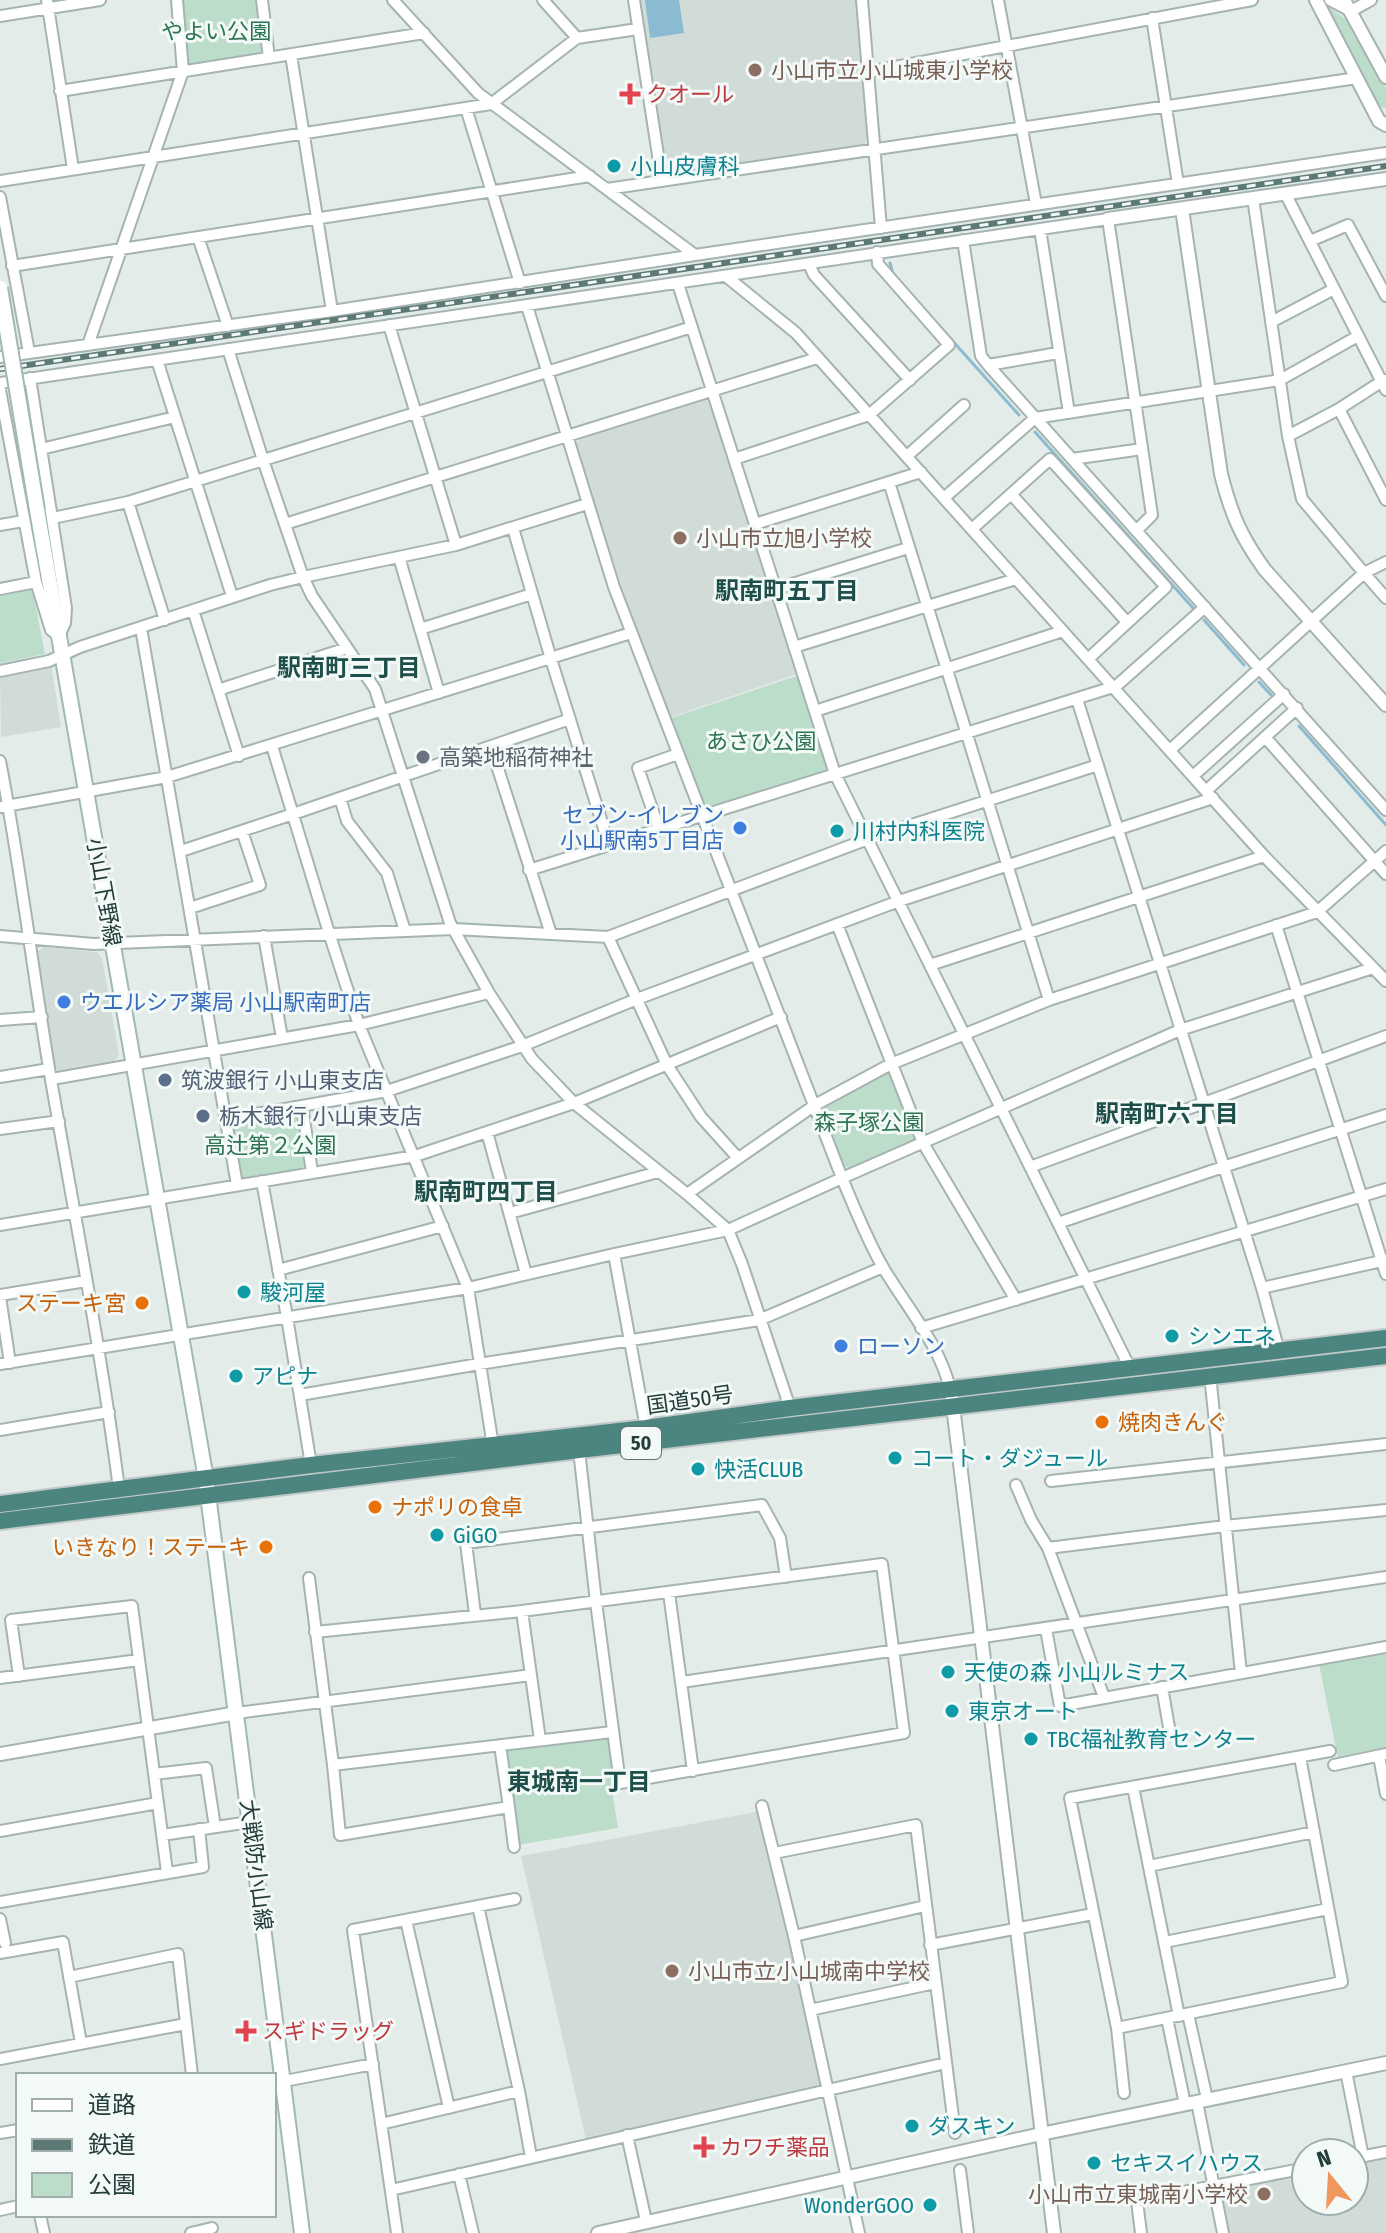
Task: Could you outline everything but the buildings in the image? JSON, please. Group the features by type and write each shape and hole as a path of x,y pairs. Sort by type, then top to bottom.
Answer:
{"highway":[{"name":"国道50号","path":"0,1504 1386,1338"},
{"name":"国道50号","path":"0,1521 1386,1356"}],"main road":[{"name":"小山下野線","path":"0,288 209,1497"},
{"name":"大戦防小山線","path":"209,1497 279,2083 302,2233"}],"street":[{"path":"0,16 47,4 100,0"},
{"path":"88,345 183,71 177,0"},
{"path":"262,0 269,58"},
{"path":"393,0 491,104 695,255"},
{"path":"543,0 577,38"},
{"path":"634,0 662,181"},
{"path":"862,0 881,228"},
{"path":"998,0 1036,204"},
{"path":"868,72 1152,18 1207,4 1252,0"},
{"path":"1316,0 1379,121 1386,125"},
{"path":"1330,0 1348,6 1371,0"},
{"path":"47,4 73,169"},
{"path":"1348,6 1386,77"},
{"path":"1152,18 1178,184"},
{"path":"0,181 491,104 577,38 638,29"},
{"path":"60,91 424,33"},
{"path":"291,55 332,311"},
{"path":"607,189 1357,78"},
{"path":"466,108 520,283"},
{"path":"0,357 332,311 1386,153"},
{"path":"12,266 590,176"},
{"path":"0,383 1386,179"},
{"path":"1285,193 1385,384 1288,436"},
{"path":"0,197 29,352"},
{"path":"1253,198 1288,436 1302,499 1386,598"},
{"path":"1182,209 1221,474 1231,512 1256,558 1386,705"},
{"path":"1108,219 1152,515 1137,530"},
{"path":"1310,241 1348,225 1386,296"},
{"path":"1040,229 1069,413"},
{"path":"198,237 228,326"},
{"path":"963,240 981,356 1386,810"},
{"path":"734,459 869,415 949,345 878,264 877,252"},
{"path":"809,264 814,275 910,380"},
{"path":"727,277 796,333 1264,856 1386,981"},
{"path":"678,284 835,774 1130,1368"},
{"path":"1271,322 1334,289"},
{"path":"527,306 587,504 631,633 842,1178 863,1231 941,1360 950,1389 1054,2233"},
{"path":"389,325 456,545"},
{"path":"53,518 128,502 692,327"},
{"path":"944,498 1035,418 1280,380 1358,336"},
{"path":"228,349 303,577 312,596 375,689 454,929 489,993 532,1059 574,1103 728,1230 790,1408"},
{"path":"988,365 1058,353"},
{"path":"285,524 817,358"},
{"path":"157,360 232,596"},
{"path":"0,390 6,453 36,582 51,630 59,636 65,623 66,608 30,378"},
{"path":"907,456 964,405"},
{"path":"1339,409 1386,500"},
{"path":"41,449 175,417"},
{"path":"1072,459 1142,449"},
{"path":"972,529 1050,459 1166,587 1088,659"},
{"path":"755,524 921,472"},
{"path":"889,482 1049,1000"},
{"path":"1011,494 1127,622"},
{"path":"128,502 165,620"},
{"path":"0,671 49,661 80,647 232,596 303,577 456,545 587,504"},
{"path":"0,525 23,521"},
{"path":"513,528 609,845"},
{"path":"776,589 908,548"},
{"path":"399,557 439,693"},
{"path":"1170,750 1364,573 1386,562"},
{"path":"794,647 1016,579"},
{"path":"0,589 36,582"},
{"path":"420,629 532,594"},
{"path":"529,870 1114,688 1205,607"},
{"path":"193,610 239,756"},
{"path":"141,628 237,1185"},
{"path":"815,711 1063,631"},
{"path":"4,806 167,777 631,633"},
{"path":"218,690 347,648"},
{"path":"1193,776 1284,694"},
{"path":"1077,699 1262,1288 1279,1351"},
{"path":"227,1119 387,1091 522,1046 756,953 899,901 1117,829 1210,794 1297,708"},
{"path":"181,851 570,719"},
{"path":"1265,737 1386,874"},
{"path":"272,746 359,1025 468,1288 493,1446"},
{"path":"491,747 551,934"},
{"path":"659,829 638,768 678,754"},
{"path":"0,761 4,806 31,940 50,1074 109,1412 119,1489"},
{"path":"0,936 94,944 454,929 608,937 868,839 1098,765"},
{"path":"340,798 347,821 387,873 405,931"},
{"path":"190,908 260,885 242,831"},
{"path":"687,1194 815,1105 891,1064 1049,1000 1317,912 1386,851"},
{"path":"930,965 1264,856"},
{"path":"837,924 923,1143 1016,1300"},
{"path":"1276,925 1386,1274"},
{"path":"264,936 282,1038"},
{"path":"608,937 667,1065 701,1117 738,1158"},
{"path":"86,1281 0,1296 5,1364 468,1288 728,1230 1180,1030 1373,968"},
{"path":"0,1077 134,1065 359,1025 489,993"},
{"path":"0,1020 42,1017"},
{"path":"0,1225 415,1156 574,1103 781,1017"},
{"path":"1030,1167 1386,1036"},
{"path":"302,1106 312,1172"},
{"path":"1058,1223 1386,1115"},
{"path":"0,1129 59,1121"},
{"path":"487,1132 526,1274"},
{"path":"510,1213 658,1172"},
{"path":"262,1181 311,1465"},
{"path":"921,1328 1386,1189"},
{"path":"278,1270 443,1226"},
{"path":"614,1254 646,1428"},
{"path":"1262,1288 1384,1260"},
{"path":"300,1395 759,1320 883,1267"},
{"path":"1210,1375 1241,1673"},
{"path":"0,1430 109,1412"},
{"path":"1051,1481 1386,1444"},
{"path":"315,1632 522,1611 596,1602 669,1593 882,1564 904,1733 620,1783 612,1732 596,1602 579,1450"},
{"path":"1016,1485 1031,1520 1048,1548 1104,1697"},
{"path":"475,1614 466,1543 762,1505 780,1538 786,1577"},
{"path":"1048,1548 1386,1510"},
{"path":"682,1682 1386,1577"},
{"path":"309,1578 340,1835 509,1807"},
{"path":"669,1593 693,1771"},
{"path":"19,1676 11,1620 132,1606 167,1872"},
{"path":"522,1611 540,1740"},
{"path":"1046,1629 1060,1706 1386,1647"},
{"path":"0,1678 139,1660"},
{"path":"0,1754 324,1700 531,1675"},
{"path":"1162,1687 1170,1733"},
{"path":"333,1765 612,1732"},
{"path":"500,1745 514,1847"},
{"path":"1124,2093 1117,2028 1070,1798 1330,1751"},
{"path":"1334,1765 1382,1755 1386,1794"},
{"path":"1117,2028 1342,1982 1300,1757"},
{"path":"154,1774 206,1768 215,1827"},
{"path":"1133,1787 1223,2233"},
{"path":"0,1831 158,1803"},
{"path":"762,1806 794,1936 859,2233"},
{"path":"162,1835 250,1822"},
{"path":"774,1853 916,1825 955,2133"},
{"path":"0,1902 203,1867 199,1829"},
{"path":"1149,1866 1314,1832"},
{"path":"397,2233 353,1930 515,1899"},
{"path":"478,1906 531,2157"},
{"path":"794,1936 925,1906"},
{"path":"1165,1942 1328,1909"},
{"path":"930,1945 1093,1914"},
{"path":"0,1919 2,1948 63,1942 81,2043"},
{"path":"406,1920 449,2108"},
{"path":"69,1977 178,1954 192,2073"},
{"path":"810,2010 935,1983"},
{"path":"1178,2016 1196,2102"},
{"path":"0,2059 186,2024"},
{"path":"391,2190 946,2063"},
{"path":"598,2233 1041,2134 1386,2063"},
{"path":"279,2083 373,2064"},
{"path":"1346,2071 1355,2137"},
{"path":"381,2124 519,2091"},
{"path":"627,2135 646,2221"},
{"path":"960,2170 968,2233"},
{"path":"1141,2233 1137,2201 1290,2171"},
{"path":"459,2174 473,2233"},
{"path":"191,2233 213,2230"}],"shaded area":[{"name":"小山市立小山城東小学校","path":"638,0 856,0 867,140 863,147 671,175 665,170"},
{"name":"小山市立旭小学校","path":"703,398 713,405 797,674 671,717 636,631 575,444 583,436"},
{"path":"51,665 61,727 1,737 0,674"},
{"path":"44,947 97,952 102,958 119,1055 114,1062 59,1072 54,1065 35,953"},
{"name":"小山市立小山城南中学校","path":"761,1811 822,2086 586,2140 521,1856"},
{"name":"小山市立東城南小学校","path":"1386,2158 1386,2233 1228,2233 1221,2197 1225,2191 1290,2177 1290,2217 1370,2217 1370,2161"}],"green space":[{"name":"やよい公園","path":"179,0 262,0 269,54 186,68"},
{"path":"1327,6 1350,22 1386,88 1386,108 1381,107 1365,83"},
{"path":"32,587 45,654 0,663 0,594"},
{"name":"あさひ公園","path":"799,675 828,766 825,772 709,808 703,804 671,718"},
{"name":"森子塚公園","path":"887,1072 891,1073 916,1141 852,1169 844,1166 824,1111 826,1104"},
{"name":"高辻第２公園","path":"300,1108 310,1171 238,1183 229,1120"},
{"path":"1386,1651 1386,1748 1338,1758 1319,1664"},
{"path":"609,1737 615,1781 611,1785 618,1828 518,1845 505,1749"}],"water":[{"path":"645,0 679,0 684,33 650,38"}],"waterway":[{"path":"890,263 893,274"},
{"path":"906,289 1019,415"},
{"path":"1035,432 1193,608"},
{"path":"1204,620 1244,665"},
{"path":"1259,682 1271,695"},
{"path":"1299,726 1386,825"}],"railway":[{"path":"0,369 1386,166"}],"place":[{"name":"小山市立小山城東小学校","path":"755,70"},
{"name":"クオール","path":"630,94"},
{"name":"小山皮膚科","path":"614,166"},
{"name":"小山市立旭小学校","path":"680,538"},
{"name":"高築地稲荷神社","path":"423,757"},
{"name":"セブン-イレブン 小山駅南5丁目店","path":"740,828"},
{"name":"川村内科医院","path":"837,831"},
{"name":"ウエルシア薬局 小山駅南町店","path":"64,1002"},
{"name":"筑波銀行 小山東支店","path":"165,1080"},
{"name":"栃木銀行 小山東支店","path":"203,1116"},
{"name":"駿河屋","path":"244,1292"},
{"name":"ステーキ宮","path":"142,1303"},
{"name":"シンエネ","path":"1172,1336"},
{"name":"ローソン","path":"841,1346"},
{"name":"アピナ","path":"236,1376"},
{"name":"焼肉きんぐ","path":"1102,1422"},
{"name":"コート・ダジュール","path":"895,1458"},
{"name":"快活CLUB","path":"698,1469"},
{"name":"ナポリの食卓","path":"375,1507"},
{"name":"GiGO","path":"437,1535"},
{"name":"いきなり！ステーキ","path":"266,1547"},
{"name":"天使の森 小山ルミナス","path":"948,1672"},
{"name":"東京オート","path":"952,1711"},
{"name":"TBC福祉教育センター","path":"1031,1739"},
{"name":"小山市立小山城南中学校","path":"672,1971"},
{"name":"スギドラッグ","path":"246,2031"},
{"name":"ダスキン","path":"912,2126"},
{"name":"カワチ薬品","path":"704,2147"},
{"name":"セキスイハウス","path":"1094,2163"},
{"name":"小山市立東城南小学校","path":"1264,2194"},
{"name":"WonderGOO","path":"930,2205"}],"district":[{"name":"駅南町五丁目","path":"787,591"},
{"name":"駅南町三丁目","path":"349,668"},
{"name":"駅南町六丁目","path":"1167,1114"},
{"name":"駅南町四丁目","path":"486,1192"},
{"name":"東城南一丁目","path":"579,1782"}]}
